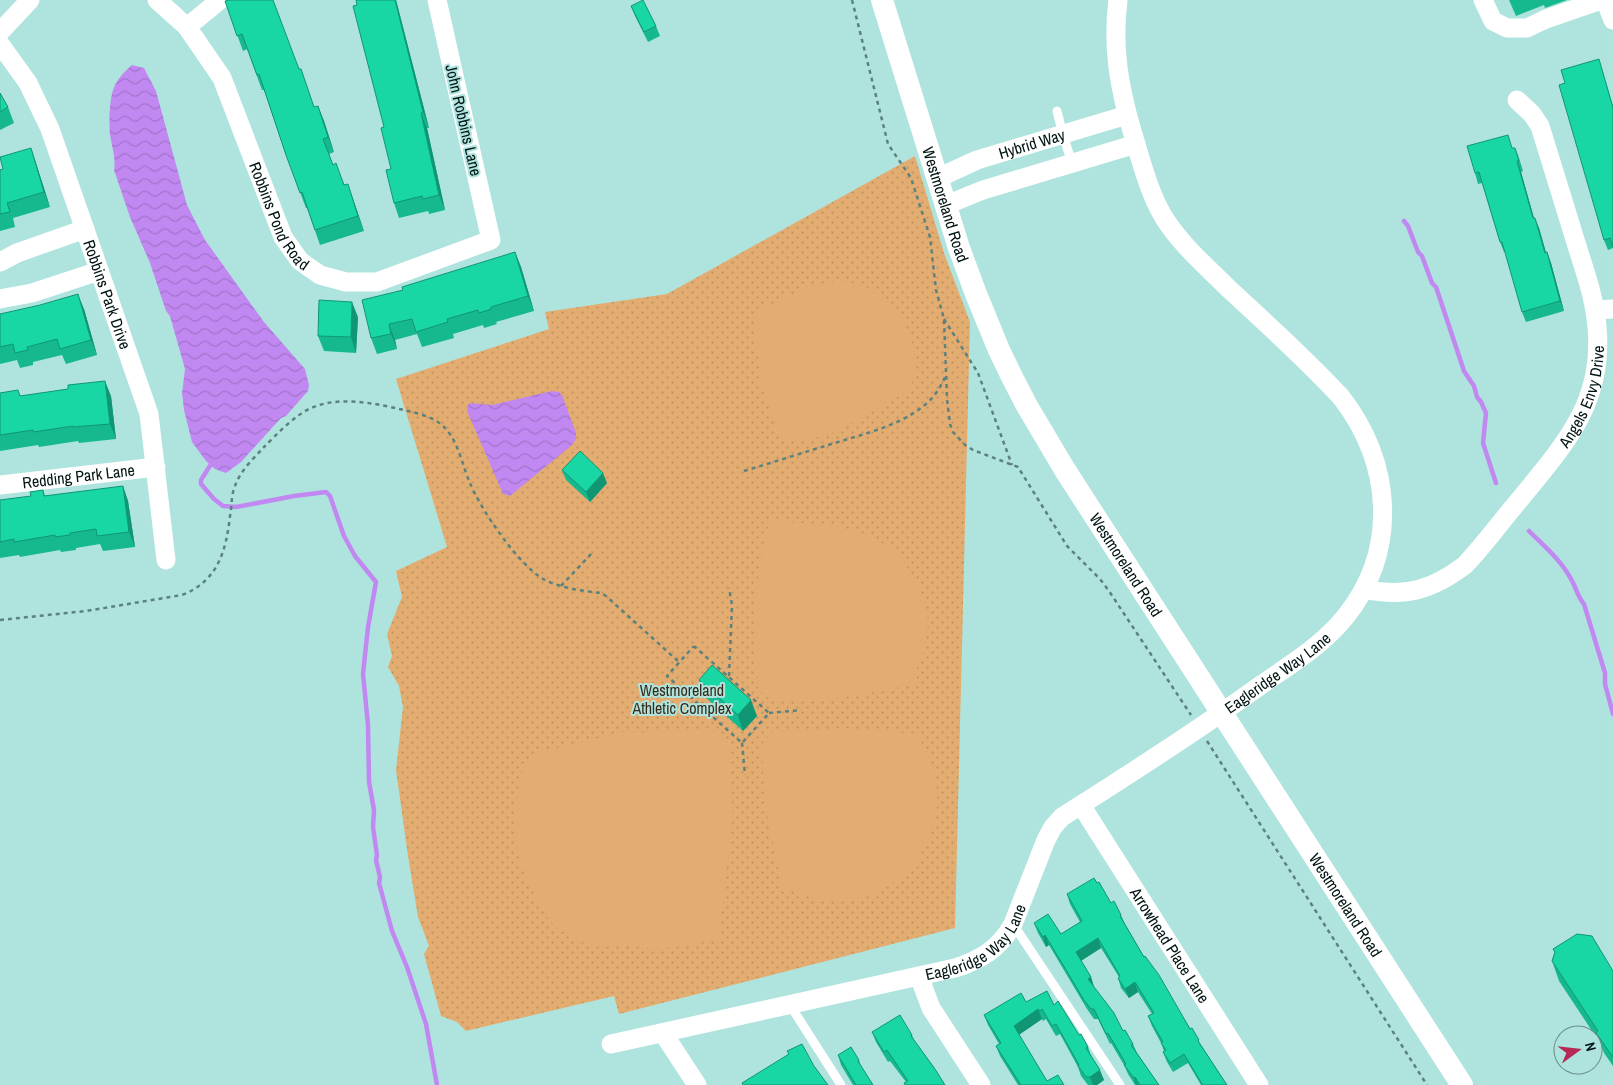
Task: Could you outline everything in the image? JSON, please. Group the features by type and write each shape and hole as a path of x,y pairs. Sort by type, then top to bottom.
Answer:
{"street":[{"path":"0,32 30,0"},
{"name":"Robbins Pond Road","path":"157,0 187,27 222,78 283,237 300,261 320,275 346,282 377,282 491,240"},
{"path":"187,27 220,0"},
{"name":"John Robbins Lane","path":"436,0 491,240"},
{"name":"Westmoreland Road","path":"882,0 964,263 998,350 1027,406 1070,478 1462,1085"},
{"name":"Eagleridge Way Lane","path":"611,1044 919,976 971,963 986,955 1007,935 1049,834 1062,816 1223,713 1324,639 1346,616 1364,588 1371,573 1378,549 1383,506 1379,472 1368,440 1346,403 1329,384 1178,237 1156,202 1149,186 1121,91 1116,53 1118,0"},
{"path":"1483,0 1493,21 1507,28 1527,28 1601,0"},
{"path":"1605,0 1613,20"},
{"name":"Robbins Park Drive","path":"0,44 28,83 50,129 149,414 166,560"},
{"name":"Angels Envy Drive","path":"1364,588 1390,593 1413,592 1454,573 1465,565 1559,451 1577,424 1590,393 1597,360 1597,327 1604,310 1540,126 1532,114 1517,100"},
{"name":"Hybrid Way","path":"938,178 978,160 1128,116"},
{"name":"Hybrid Way","path":"946,205 983,190 1136,144"},
{"path":"0,262 17,253 85,229"},
{"path":"0,299 32,293 99,272"},
{"name":"Redding Park Lane","path":"0,485 156,468"},
{"name":"Arrowhead Place Lane","path":"1081,805 1259,1085"},
{"path":"919,976 931,1008 980,1085"},
{"path":"663,1033 697,1085"}],"lane":[{"path":"1057,111 1072,163"},
{"path":"1013,924 1120,1085"},
{"path":"790,1004 841,1085"}],"path":[{"path":"944,319 978,373 1012,465"},
{"path":"744,471 876,430 901,420 934,397 946,376"},
{"path":"0,620 86,611 182,595 194,590 210,576 217,566 225,545 235,486 239,477 259,452 298,416 311,408 352,401 414,412 439,423 446,429 458,450 470,484 496,529 535,573 561,586 602,593 680,662"},
{"path":"561,586 592,553"},
{"path":"729,588 732,605 729,677"},
{"path":"745,776 742,743 667,676 695,647 769,713"},
{"path":"712,673 718,667"},
{"path":"692,698 707,679"},
{"path":"742,743 769,713 801,710"}],"green space":[{"name":"Westmoreland Athletic Complex","path":"915,156 944,253 970,322 955,928 619,1014 614,996 466,1031 457,1022 441,1016 424,954 429,946 418,917 396,770 403,707 399,686 388,667 392,656 387,634 402,597 396,571 447,547 396,379 549,329 545,312 667,294"},
{"path":"834,282 854,283 868,288 887,301 902,319 912,340 914,351 915,361 911,389 839,431 797,443 778,434 762,385 752,314 809,286"},
{"path":"769,521 849,529 867,535 884,544 899,557 918,585 925,602 927,615 926,642 916,672 918,684 839,698 773,702 758,689 754,619 759,566"},
{"path":"711,728 729,745 733,814 719,939 656,949 624,945 599,947 590,946 556,927 547,917 528,882 517,851 516,805 521,775 531,754 632,730 634,733"},
{"path":"846,728 920,734 923,746 933,767 936,784 937,807 932,832 921,854 905,873 886,887 864,897 841,901 816,898 792,889 783,892 766,811 761,745 772,732"}],"water":[{"path":"132,65 144,68 156,91 187,205 205,240 264,322 305,369 309,385 308,391 286,416 281,418 241,462 226,473 215,469 206,461 192,442 182,393 185,369 170,316 166,311 150,263 130,217 114,170 110,135 110,110 113,90 118,79"},
{"path":"552,391 559,392 562,395 576,433 576,439 572,445 510,496 503,494 467,411 467,406 470,403 492,405"}],"building":[{"path":"273,0 314,107 318,106 328,137 323,139 333,165 336,163 344,185 348,184 358,216 315,230 302,192 300,193 286,155 259,74 257,75 242,34 237,36 225,1"},
{"path":"356,0 395,0 423,112 421,113 439,195 423,199 422,196 394,203 386,170 391,169 381,128 384,127 353,6 357,5"},
{"path":"643,0 656,26 644,32 631,6"},
{"path":"1599,59 1613,108 1613,247 1610,238 1604,240 1559,85 1565,83 1561,70"},
{"path":"0,93 8,107 0,112"},
{"path":"1508,135 1512,148 1515,148 1533,218 1535,218 1545,253 1547,252 1560,301 1522,312 1479,172 1475,173 1467,146"},
{"path":"31,148 44,192 7,203 10,212 0,214 0,170 3,169 0,157"},
{"path":"515,252 528,296 491,307 491,309 479,313 478,310 447,319 448,322 416,332 412,319 389,324 391,334 371,338 362,300 403,290 402,287"},
{"path":"78,294 91,340 60,349 57,339 27,347 28,350 15,353 13,344 0,347 0,314"},
{"path":"319,300 352,302 351,337 318,336"},
{"path":"105,381 110,424 73,426 33,432 33,430 0,435 0,393 18,390 20,396 68,389 68,385"},
{"path":"580,451 603,473 586,492 562,470"},
{"path":"123,486 129,532 97,536 96,529 70,533 70,535 55,537 55,535 14,542 14,539 0,542 0,500 31,496 30,492 43,490 44,496"},
{"path":"712,665 751,700 738,715 699,680"},
{"path":"1094,878 1097,883 1099,882 1111,903 1114,901 1120,916 1144,957 1159,975 1190,1029 1192,1028 1198,1041 1227,1085 1202,1085 1184,1054 1170,1063 1163,1052 1166,1050 1161,1043 1163,1042 1148,1016 1154,1013 1135,982 1125,989 1118,978 1120,976 1098,938 1076,952 1091,977 1088,979 1114,1013 1123,1031 1125,1030 1133,1044 1131,1045 1159,1085 1140,1085 1124,1065 1126,1064 1108,1033 1106,1034 1094,1009 1091,1009 1084,1000 1045,935 1043,937 1034,923 1048,914 1061,934 1082,921 1067,894"},
{"path":"1577,934 1592,936 1613,971 1613,1057 1603,1043 1603,1025 1594,1025 1552,961 1555,952 1553,949"},
{"path":"1047,991 1054,1005 1058,1001 1079,1035 1081,1034 1088,1047 1086,1048 1100,1070 1090,1077 1086,1077 1078,1066 1056,1024 1052,1026 1042,1009 1040,1011 1038,1009 1014,1026 1047,1081 1058,1075 1064,1085 1021,1085 996,1046 1001,1043 984,1015 1021,993 1026,1002"},
{"path":"900,1015 911,1036 945,1085 905,1085 904,1083 908,1081 887,1050 884,1052 872,1032"},
{"path":"802,1044 814,1066 828,1085 743,1085 742,1083 789,1054 787,1051"},
{"path":"851,1047 873,1085 856,1085 838,1055"}],"waterway":[{"path":"1404,221 1408,226 1418,252 1422,256 1432,283 1436,287 1464,371 1474,386 1477,397 1486,413 1483,443 1496,483"},
{"path":"213,461 201,480 201,484 223,506 236,507 326,492 330,496 344,536 355,556 376,582 368,627 363,674 368,725 369,782 374,810 373,827 376,860 380,877 379,883 392,931 407,967 426,1024 437,1085"},
{"path":"1529,531 1562,566 1584,604 1605,673 1605,684 1613,714"}]}
